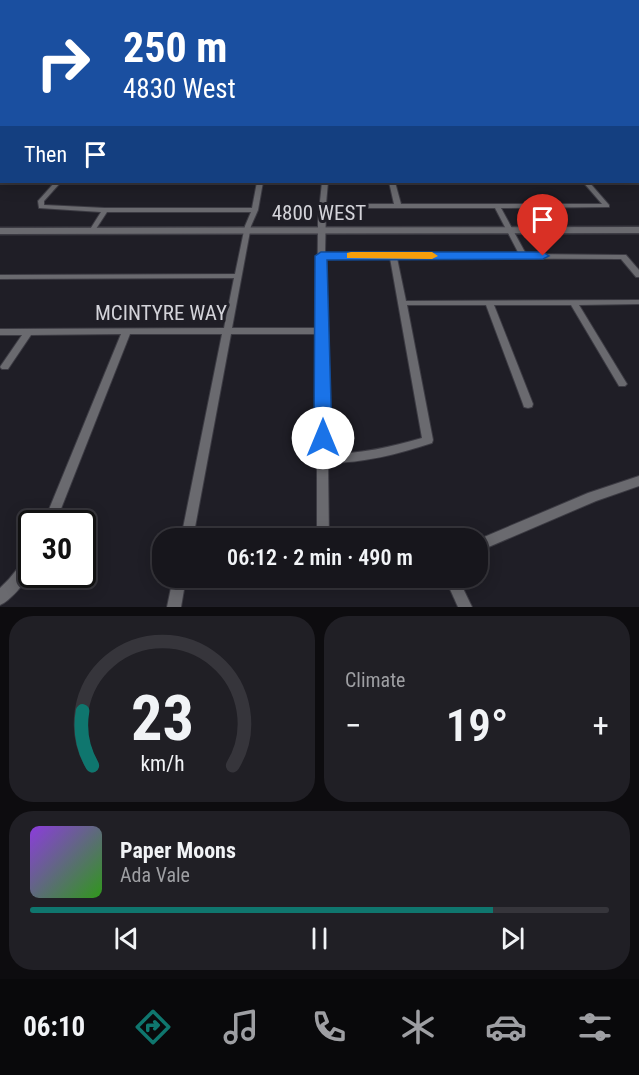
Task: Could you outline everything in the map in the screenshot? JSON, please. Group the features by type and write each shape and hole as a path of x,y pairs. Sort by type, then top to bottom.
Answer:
{"street":[{"path":"56,183 41,201 41,207 105,210 255,210"},
{"path":"189,528 238,276 260,183"},
{"path":"323,528 321,231 325,183"},
{"path":"392,183 398,206"},
{"path":"323,206 607,206 587,183"},
{"path":"497,206 523,256"},
{"path":"92,231 105,210"},
{"name":"4800 WEST","path":"0,231 639,230"},
{"path":"321,256 623,257 639,275"},
{"path":"323,459 364,458 428,440 393,256"},
{"path":"0,276 238,276"},
{"path":"402,303 639,302"},
{"path":"489,303 528,404"},
{"path":"574,303 622,384"},
{"path":"55,510 127,331"},
{"name":"MCINTYRE WAY","path":"0,332 322,331"},
{"path":"5,367 28,332"},
{"path":"488,541 592,497 639,481"},
{"path":"0,598 18,579"},
{"path":"174,607 177,588"},
{"path":"456,588 465,607"}],"slow traffic":[{"path":"351,256 432,256"}],"route":[{"path":"323,438 321,256 543,256"}]}
